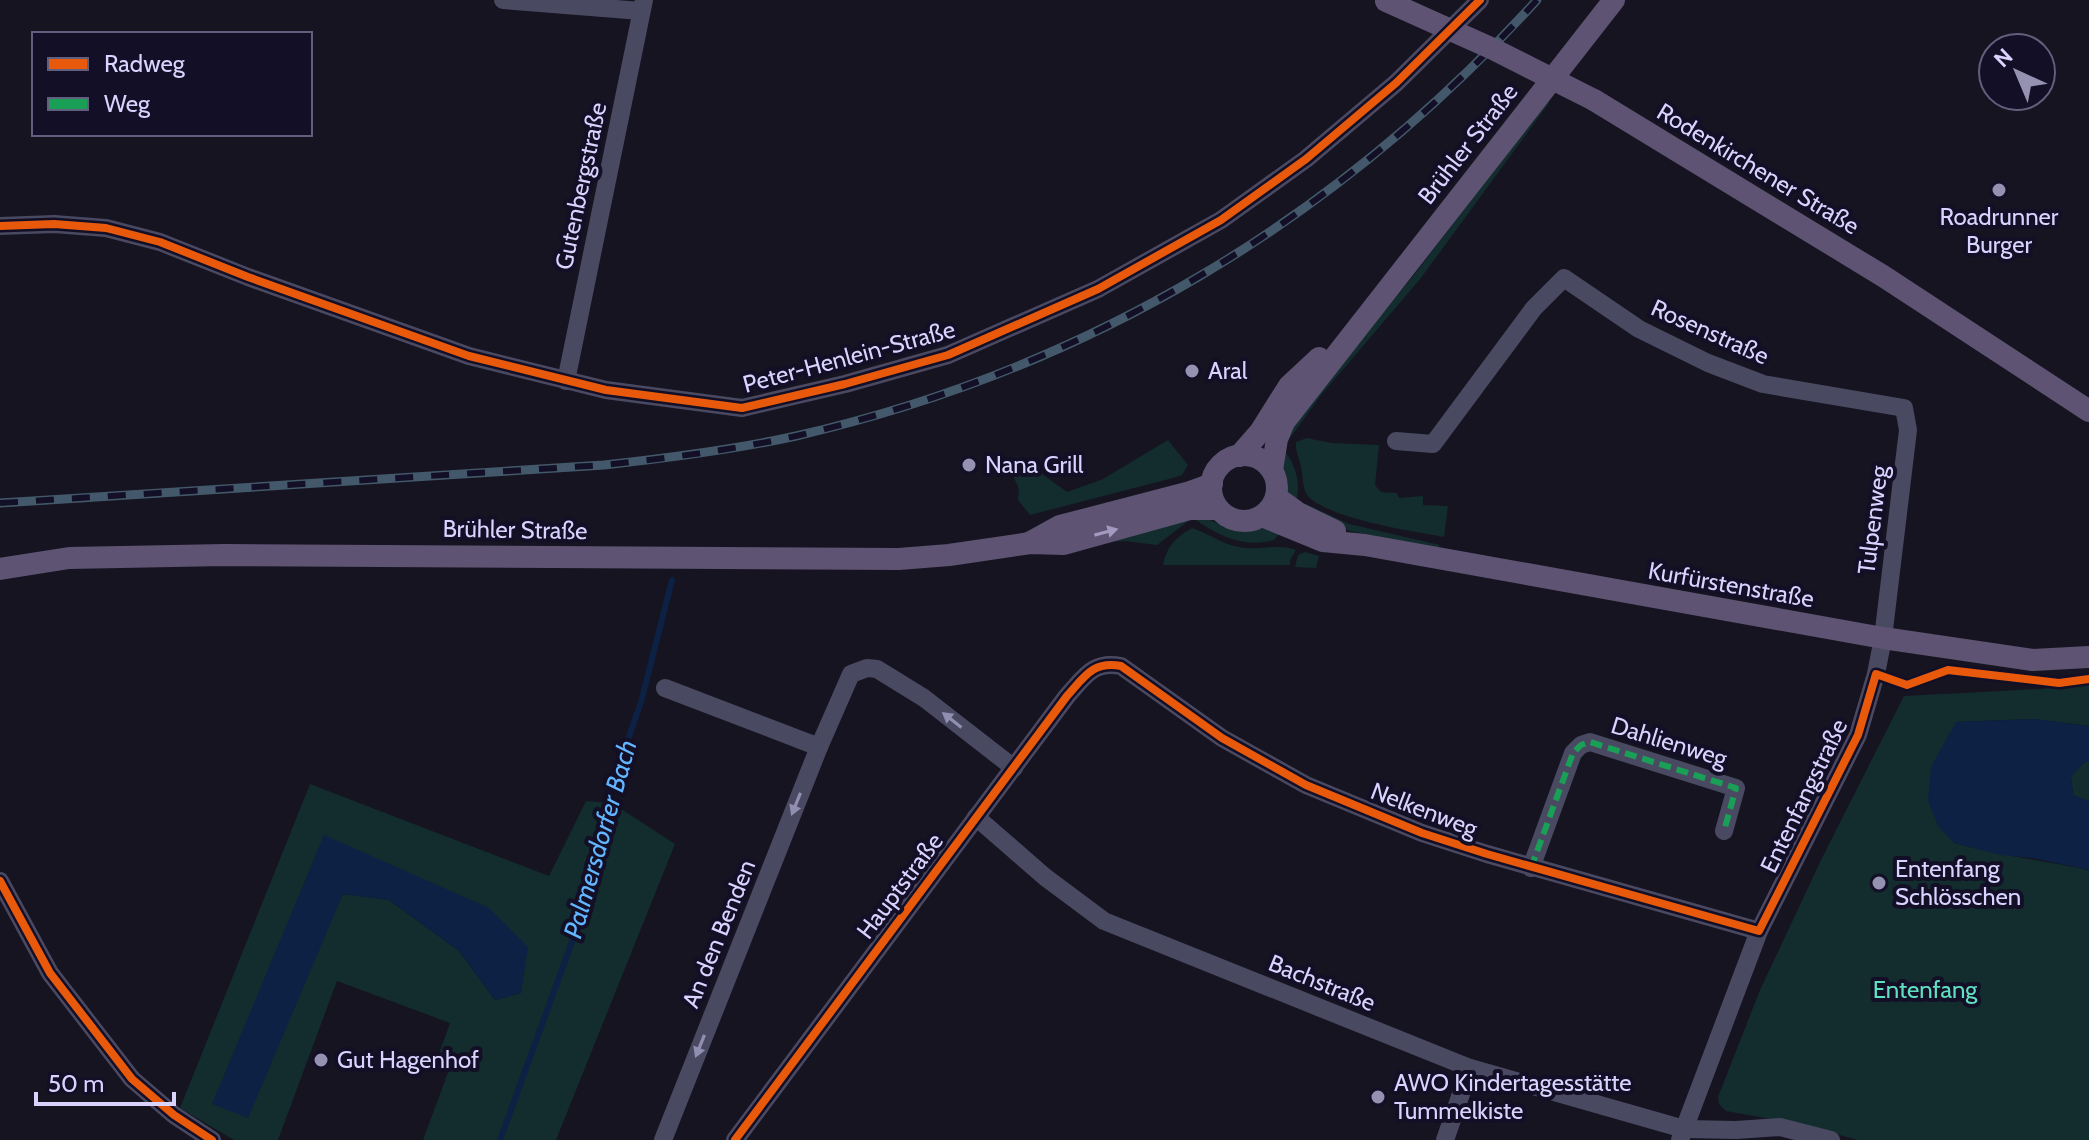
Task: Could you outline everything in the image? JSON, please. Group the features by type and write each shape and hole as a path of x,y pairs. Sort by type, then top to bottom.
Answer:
{"main road":[{"name":"Brühler Straße","path":"1272,470 1277,439 1284,422 1614,0"},
{"name":"Rodenkirchener Straße","path":"1385,1 1493,49 1594,100 1883,276 2089,411"},
{"name":"Brühler Straße","path":"1239,456 1260,432 1289,386 1362,319"},
{"path":"1239,456 1256,458 1272,470 1276,497 1262,516 1244,522 1233,520 1218,509 1211,493 1212,484 1226,461 1239,456"},
{"name":"Brühler Straße","path":"1030,543 1060,526 1212,484"},
{"name":"Kurfürstenstraße","path":"1276,497 1298,513 1365,545"},
{"name":"Brühler Straße","path":"0,569 69,558 225,555 899,559 1030,543 1064,544 1190,509 1218,509"},
{"name":"Kurfürstenstraße","path":"1262,516 1323,541 1365,545 1883,638 2033,660 2089,657"}],"street":[{"path":"503,0 642,5"},
{"name":"Peter-Henlein-Straße","path":"0,226 54,224 106,228 160,242 469,356 566,381 658,398 742,408 845,384 963,349 1098,289 1221,220 1306,159 1396,83 1480,0"},
{"name":"Gutenbergstraße","path":"566,381 642,5"},
{"name":"Rosenstraße","path":"1396,441 1433,444 1534,308 1564,278 1639,329 1708,363 1763,384 1904,408"},
{"name":"Tulpenweg","path":"1883,638 1908,430 1904,408"},
{"name":"Entenfangstraße","path":"1682,1134 1759,931 1858,735 1883,638"},
{"name":"Nelkenweg","path":"1104,663 1121,666 1222,738 1306,785 1422,833 1531,868 1759,931"},
{"name":"Hauptstraße","path":"735,1140 1067,696 1089,672 1104,663"},
{"name":"An den Benden","path":"663,1140 846,682 858,670 877,669 924,698 1014,768"},
{"path":"665,688 819,747"},
{"name":"Dahlienweg","path":"1531,868 1573,753 1590,742 1736,788 1724,831"},
{"name":"Bachstraße","path":"976,817 1045,877 1104,921 1470,1068 1682,1134 1780,1127 1831,1140"},
{"path":"0,881 50,973 132,1079 174,1115 212,1140"},
{"path":"1445,1140 1470,1068"}],"green space":[{"path":"1547,101 1549,103 1421,278 1322,394 1287,442 1286,432 1312,396 1413,276"},
{"path":"1307,438 1331,443 1379,445 1375,485 1381,492 1397,493 1399,498 1423,496 1423,505 1448,506 1444,537 1372,523 1319,504 1305,490 1296,448 1296,442"},
{"path":"1168,440 1188,465 1182,475 1030,515 1018,500 1019,489 1010,469 1014,457 1017,456 1067,492 1103,479"},
{"path":"1284,451 1296,475 1296,502 1283,478"},
{"path":"1306,504 1349,524 1440,545 1438,548 1350,531 1302,507"},
{"path":"1195,516 1238,529 1283,529 1274,540 1243,542 1214,531 1196,520"},
{"path":"1188,517 1187,522 1157,545 1124,541 1095,543"},
{"path":"1192,528 1239,547 1296,550 1290,565 1163,565 1173,543"},
{"path":"1305,552 1319,556 1316,568 1295,567 1298,555"},
{"name":"Entenfang","path":"2089,683 2089,726 2034,719 1956,722 1954,843 2089,870 2089,1140 1858,1140 1803,1125 1726,1111 1719,1104 1718,1097 1760,990 1904,696 2041,689"},
{"path":"2085,762 2089,762 2089,801 2073,795 2071,776"},
{"path":"310,784 549,876 586,801 612,803 675,844 556,1140 423,1140 450,1067 436,1062 450,1023 337,981 278,1140 234,1140 180,1108","holes":["325,836 521,993 495,1000 459,951 389,900 343,894 213,1104"]}],"water":[{"path":"2034,719 2089,726 2089,762 2085,762 2071,776 2073,795 2089,801 2089,870 2001,855 1954,843 1938,826 1928,801 1931,767 1956,722"},
{"path":"324,835 489,908 528,947 521,993 495,1000 459,951 389,900 343,894 248,1118 212,1104"}],"waterway":[{"name":"Palmersdorfer Bach","path":"500,1140 593,884 602,814 641,702 672,580"}],"railway":[{"path":"0,503 604,465 772,441 903,407 1006,371 1105,327 1200,276 1291,217 1377,152 1459,79 1537,0"}],"marked path":[{"path":"1531,868 1573,753 1590,742 1736,788 1724,831"}],"cycle path":[{"path":"0,226 54,224 106,228 160,242 469,356 606,390 742,408 845,384 948,355 1098,289 1221,220 1306,159 1396,83 1480,0"},
{"path":"735,1140 1067,696 1096,668 1121,666 1222,738 1306,785 1422,833 1759,931 1858,735 1876,674 1907,685 1948,670 2059,683 2089,679"},
{"path":"0,881 50,973 132,1079 174,1115 212,1140"}],"place":[{"name":"Roadrunner Burger","path":"1999,190"},
{"name":"Aral","path":"1192,371"},
{"name":"Nana Grill","path":"969,465"},
{"name":"Entenfang Schlösschen","path":"1879,883"},
{"name":"Gut Hagenhof","path":"321,1060"},
{"name":"AWO Kindertagesstätte Tummelkiste","path":"1378,1097"}]}
